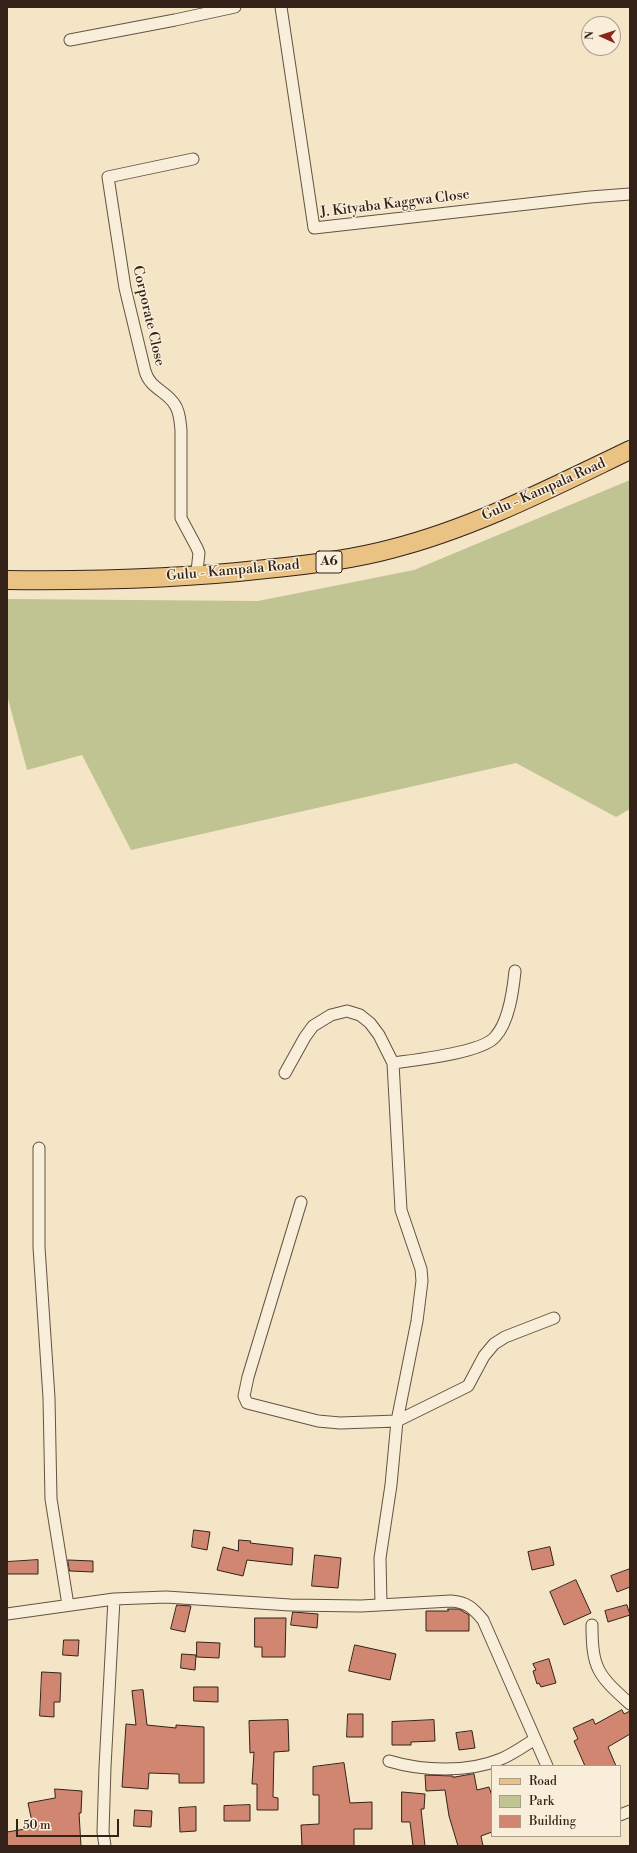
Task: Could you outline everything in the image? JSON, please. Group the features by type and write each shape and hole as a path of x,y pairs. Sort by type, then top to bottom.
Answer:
{"main road":[{"name":"Gulu - Kampala Road","path":"7,580 190,576 322,563 390,550 438,535 500,510 630,450"}],"street":[{"path":"70,40 235,7"},
{"name":"J. Kityaba Kaggwa Close","path":"281,7 314,228 590,197 630,194"},
{"name":"Corporate Close","path":"190,576 197,571 199,553 181,518 181,430 179,417 176,406 150,382 145,371 125,288 108,177 193,159"},
{"path":"393,1063 426,1058 478,1047 489,1043 499,1030 512,1000 515,971"},
{"path":"285,1073 305,1037 313,1026 331,1015 347,1011 360,1015 370,1023 379,1035 393,1063 401,1210 421,1269 422,1281 417,1321 397,1421 391,1485 380,1558 381,1605"},
{"path":"39,1148 39,1247 49,1398 50,1499 68,1605"},
{"path":"300,1202 248,1377 244,1399 250,1404 318,1421 340,1423 397,1421 468,1386 484,1356 494,1344 505,1337 554,1318"},
{"path":"7,1614 114,1599 166,1597 290,1605 381,1605 451,1601 465,1603 473,1608 483,1620 547,1765"},
{"path":"105,1846 103,1832 105,1767 114,1599"},
{"path":"592,1625 593,1654 599,1672 630,1704"},
{"path":"389,1761 407,1766 428,1769 483,1764 500,1759 535,1739"}],"green space":[{"path":"630,480 630,809 616,817 516,763 131,850 82,755 27,770 7,695 7,599 258,601 414,570"}],"building":[{"path":"194,1530 210,1532 207,1550 192,1547"},
{"path":"239,1540 251,1541 250,1543 293,1548 292,1565 247,1560 243,1576 217,1570 223,1547 238,1551"},
{"path":"550,1547 554,1565 532,1570 528,1552"},
{"path":"315,1555 341,1558 338,1588 312,1586"},
{"path":"38,1560 38,1574 7,1574 7,1562"},
{"path":"68,1560 93,1561 93,1572 70,1571"},
{"path":"630,1569 630,1587 617,1592 611,1576"},
{"path":"576,1580 591,1613 564,1625 550,1592"},
{"path":"177,1605 191,1606 185,1632 171,1629"},
{"path":"627,1605 630,1615 608,1622 605,1611"},
{"path":"448,1609 459,1609 469,1615 469,1631 426,1631 426,1611 448,1611"},
{"path":"293,1612 318,1614 317,1628 291,1625"},
{"path":"255,1618 286,1618 285,1657 262,1657 262,1647 255,1647"},
{"path":"64,1640 79,1640 78,1656 63,1655"},
{"path":"197,1642 220,1643 219,1658 197,1657"},
{"path":"355,1645 396,1654 390,1680 349,1671"},
{"path":"182,1654 196,1655 195,1670 181,1668"},
{"path":"549,1659 556,1683 541,1687 539,1683 537,1684 533,1671 536,1670 533,1664"},
{"path":"42,1672 61,1673 60,1702 54,1702 54,1717 40,1716"},
{"path":"194,1687 218,1687 218,1702 194,1701"},
{"path":"143,1690 147,1725 176,1728 176,1725 204,1727 204,1783 179,1783 179,1774 149,1773 148,1789 122,1787 126,1724 136,1725 132,1691"},
{"path":"622,1710 624,1714 630,1711 630,1734 608,1747 616,1765 585,1765 574,1741 578,1739 573,1728 593,1719 595,1724"},
{"path":"348,1714 363,1714 363,1737 347,1737"},
{"path":"288,1720 289,1751 274,1752 273,1797 278,1798 278,1810 257,1810 257,1784 252,1784 254,1752 250,1753 249,1721"},
{"path":"434,1720 435,1741 411,1742 411,1745 392,1745 392,1722"},
{"path":"472,1731 475,1748 459,1750 456,1733"},
{"path":"344,1763 350,1803 372,1802 372,1829 354,1829 354,1846 302,1846 301,1825 319,1824 319,1795 313,1795 313,1767"},
{"path":"474,1774 477,1790 489,1787 491,1793 491,1832 481,1836 483,1846 458,1846 449,1816 445,1790 426,1791 425,1775 453,1777"},
{"path":"55,1789 82,1791 81,1813 79,1813 81,1846 7,1846 7,1832 25,1829 25,1822 32,1822 28,1803 55,1798"},
{"path":"402,1792 425,1794 424,1809 421,1809 425,1846 413,1846 410,1822 402,1822"},
{"path":"250,1805 250,1821 224,1821 224,1806"},
{"path":"196,1807 196,1831 180,1832 179,1808"},
{"path":"135,1810 152,1811 151,1827 134,1826"}]}
